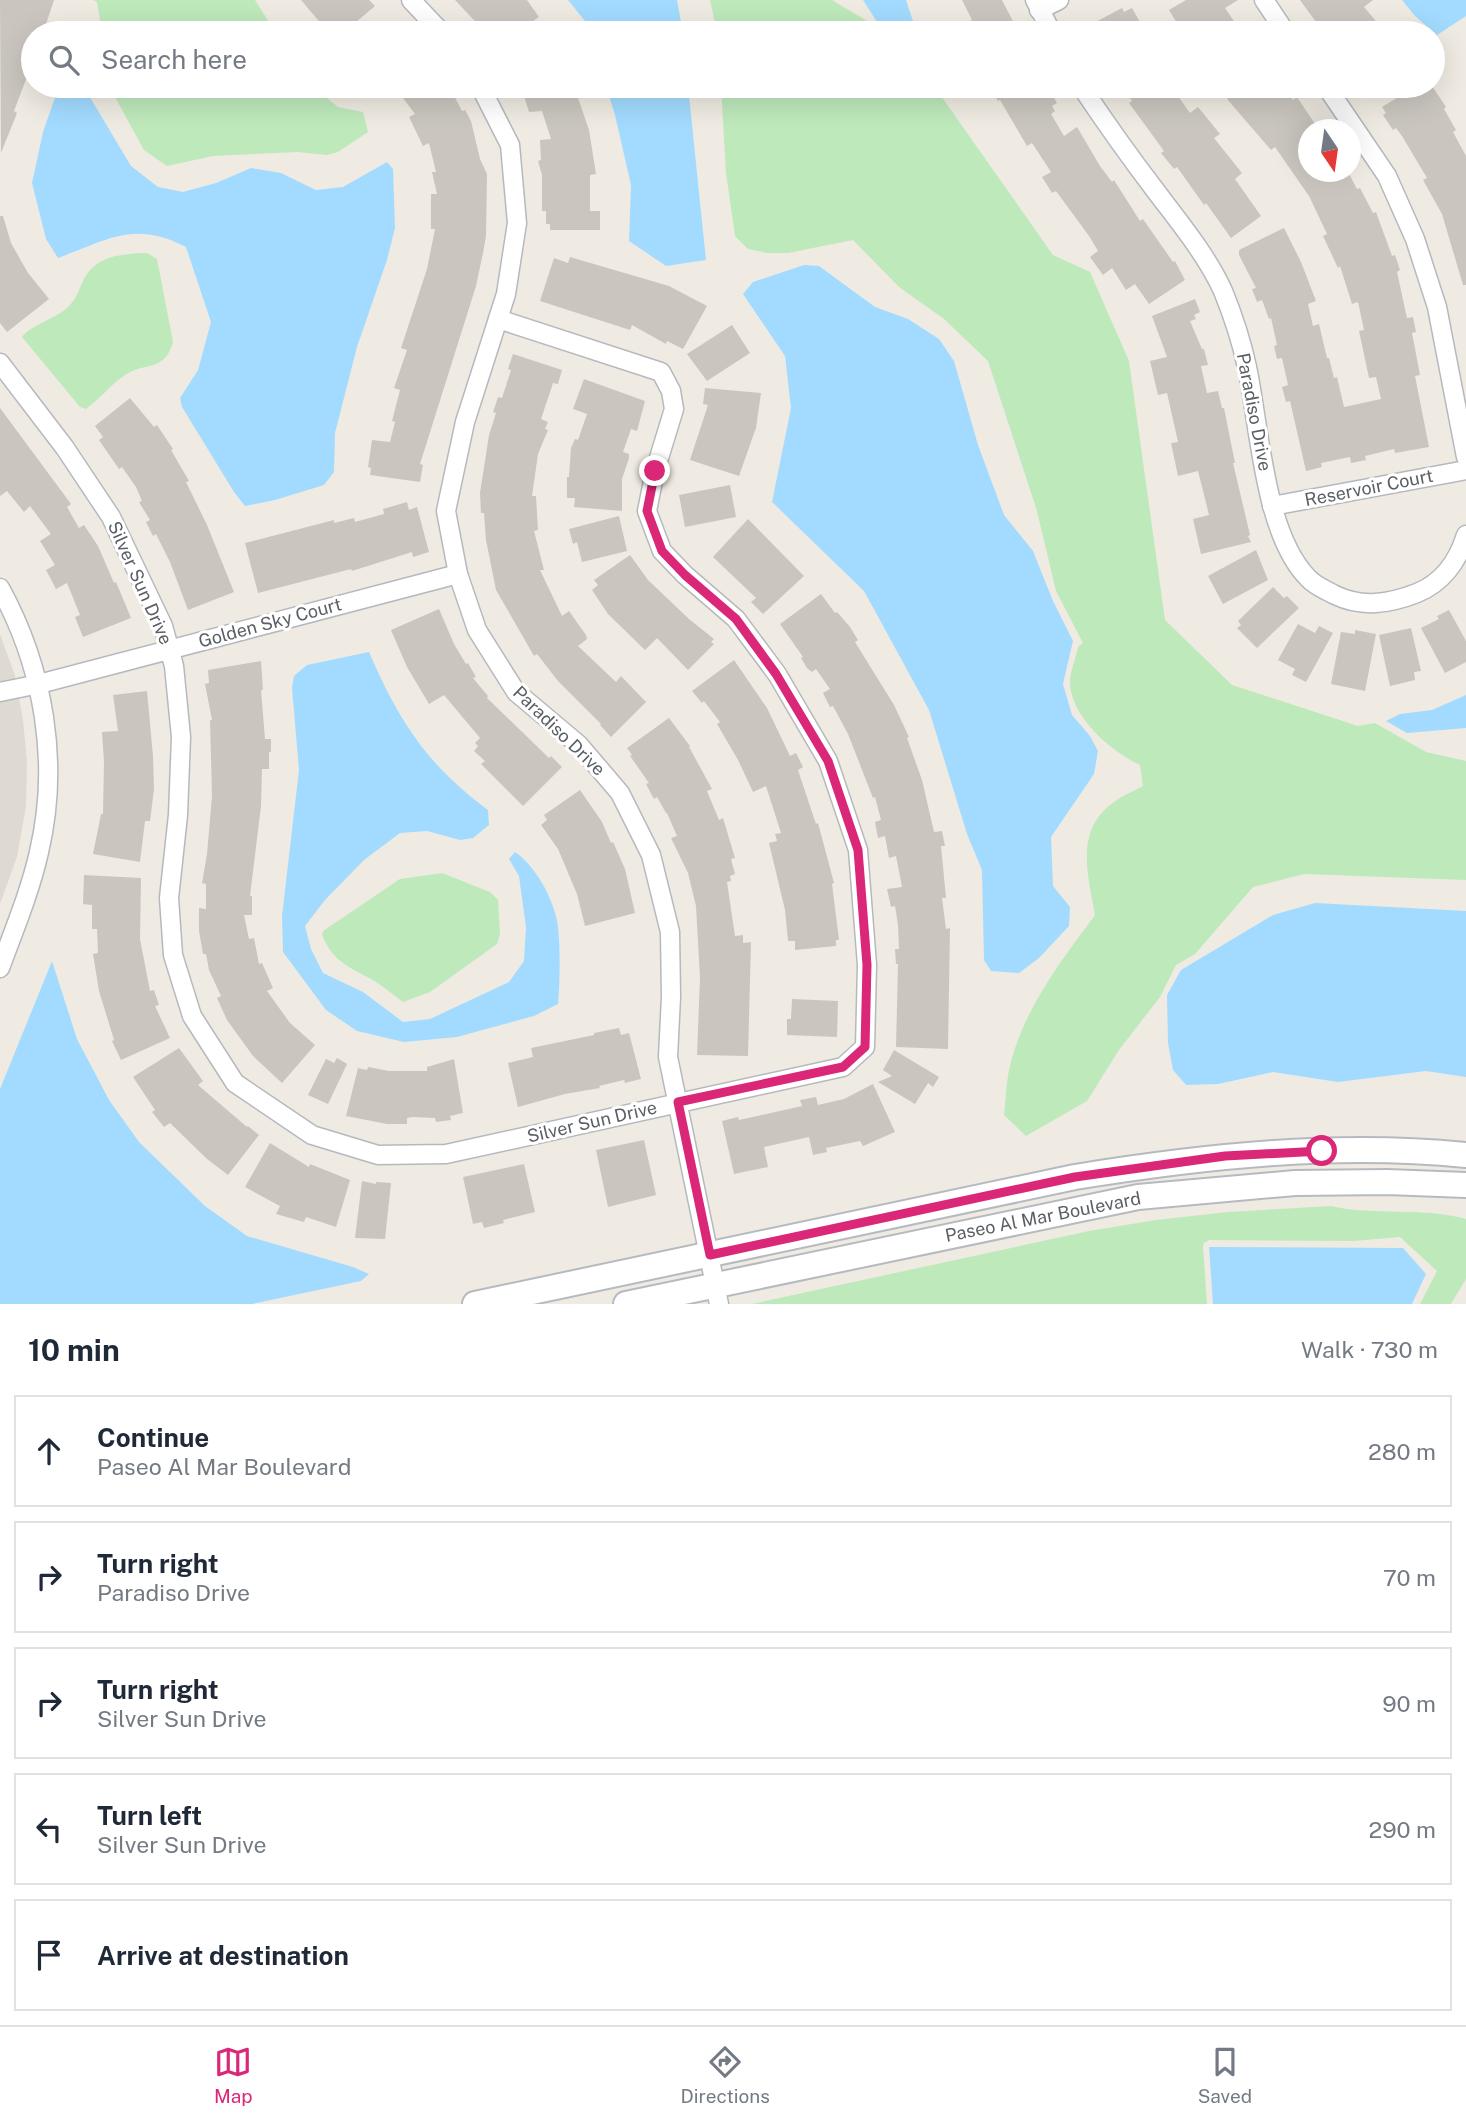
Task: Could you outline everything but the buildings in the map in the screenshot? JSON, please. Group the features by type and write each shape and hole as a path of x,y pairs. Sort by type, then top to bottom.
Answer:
{"main road":[{"name":"Paseo Al Mar Boulevard","path":"475,1304 1075,1177 1140,1166 1225,1156 1322,1151 1466,1155"},
{"name":"Paseo Al Mar Boulevard","path":"626,1304 718,1294 1138,1197 1295,1183 1466,1185"}],"street":[{"path":"411,0 431,21"},
{"path":"1046,21 1037,5 1059,0"},
{"path":"1264,0 1278,21"},
{"name":"Paradiso Drive","path":"486,98 510,145 517,223 506,294 465,422 446,511 458,574 477,630 516,692 579,745 620,793 651,855 670,932 668,1057 718,1294"},
{"name":"Paradiso Drive","path":"1090,98 1114,136 1195,242 1223,291 1247,364 1272,506 1281,538 1293,560 1309,580 1347,601 1374,604 1401,599 1431,588 1449,569 1466,535"},
{"path":"1334,98 1387,176 1415,239 1437,307 1466,457"},
{"name":"Silver Sun Drive","path":"0,363 65,448 111,517 163,626 170,649 181,737 178,815 169,898 173,955 192,1016 235,1083 312,1135 378,1155 446,1154 843,1067 865,1047 867,965 858,850 828,761 776,674 736,619 685,575 662,551 647,511 655,471 674,409 671,391 661,372 498,319"},
{"name":"Reservoir Court","path":"1272,506 1466,470"},
{"name":"Golden Sky Court","path":"0,692 458,574"},
{"path":"0,588 27,648 39,684 48,755 44,825 30,889 0,968"}],"shaded area":[{"path":"0,634 15,676 27,762 26,806 17,857 0,904"}],"green space":[{"path":"93,0 255,0 267,21 100,21 97,2"},
{"path":"710,0 832,0 867,21 714,21"},
{"path":"116,98 327,98 338,107 363,112 368,132 338,152 327,155 297,152 213,156 167,166 144,150"},
{"path":"722,98 942,98 1053,255 1090,272 1129,361 1165,620 1232,685 1358,726 1375,723 1426,752 1466,761 1466,880 1304,874 1253,887 1195,954 1176,965 1160,997 1119,1050 1087,1101 1026,1136 1004,1115 1009,1072 1024,1025 1045,987 1095,915 1087,869 1093,826 1101,813 1117,800 1143,786 1140,765 1118,752 1096,733 1078,710 1073,698 1071,676 1078,647 1083,643 1056,591 1037,511 988,361 944,319 899,287 853,240 788,253 748,249 735,236 726,173"},
{"path":"147,253 157,259 173,342 169,352 154,365 125,375 86,409 80,407 22,337 68,307 89,271 103,260 120,255"},
{"path":"442,873 490,892 498,900 500,934 497,944 430,992 403,1002 376,982 344,964 327,945 323,931 400,879"},
{"path":"1331,1206 1364,1211 1434,1213 1466,1219 1466,1279 1451,1304 1420,1304 1437,1271 1400,1237 1353,1241 1209,1240 1203,1247 1207,1304 752,1304 1089,1231 1228,1212"}],"water":[{"path":"568,0 677,0 681,21 585,21"},
{"path":"863,0 906,0 913,21 876,21"},
{"path":"1402,0 1466,0 1466,16 1445,30 1445,21 1421,21"},
{"path":"55,98 90,98 131,166 158,187 183,192 216,183 251,168 281,173 316,190 343,187 387,162 393,169 395,228 387,260 357,347 335,433 334,472 324,485 245,506 182,407 180,398 198,370 211,322 186,247 167,239 135,234 106,239 58,258 46,239 32,183 43,132"},
{"path":"610,98 689,98 706,260 666,266 629,241 631,185"},
{"path":"804,265 819,266 875,307 908,319 939,339 954,361 978,445 1004,515 1033,551 1073,641 1063,684 1072,715 1090,736 1098,751 1094,774 1051,837 1053,886 1070,907 1069,926 1039,958 1019,973 991,971 984,960 982,870 967,834 929,710 864,591 772,502 791,408 785,356 743,294 753,282"},
{"path":"369,652 392,699 417,740 448,776 488,810 489,825 473,838 460,840 427,831 400,833 364,860 325,900 305,926 311,949 323,973 363,992 403,1022 430,1019 509,982 524,961 526,927 519,876 509,859 515,852 529,864 540,880 558,924 558,1004 534,1016 457,1037 404,1042 357,1031 326,1010 283,952 282,916 299,770 292,688 294,676 307,665"},
{"path":"1466,695 1466,728 1407,733 1386,721 1400,714 1432,710"},
{"path":"1315,903 1466,911 1466,1077 1426,1071 1338,1082 1273,1072 1218,1084 1186,1085 1173,1070 1168,1043 1167,995 1181,970 1273,915"},
{"path":"52,961 77,1039 109,1100 139,1142 205,1206 247,1236 369,1274 361,1281 252,1304 0,1304 0,1089"},
{"path":"1209,1247 1403,1248 1426,1274 1412,1304 1213,1304"}],"route":[{"path":"655,471 647,511 662,551 685,575 736,619 776,674 828,761 858,850 867,965 865,1047 843,1067 678,1102 710,1255 1075,1177 1225,1156 1322,1151"}]}
